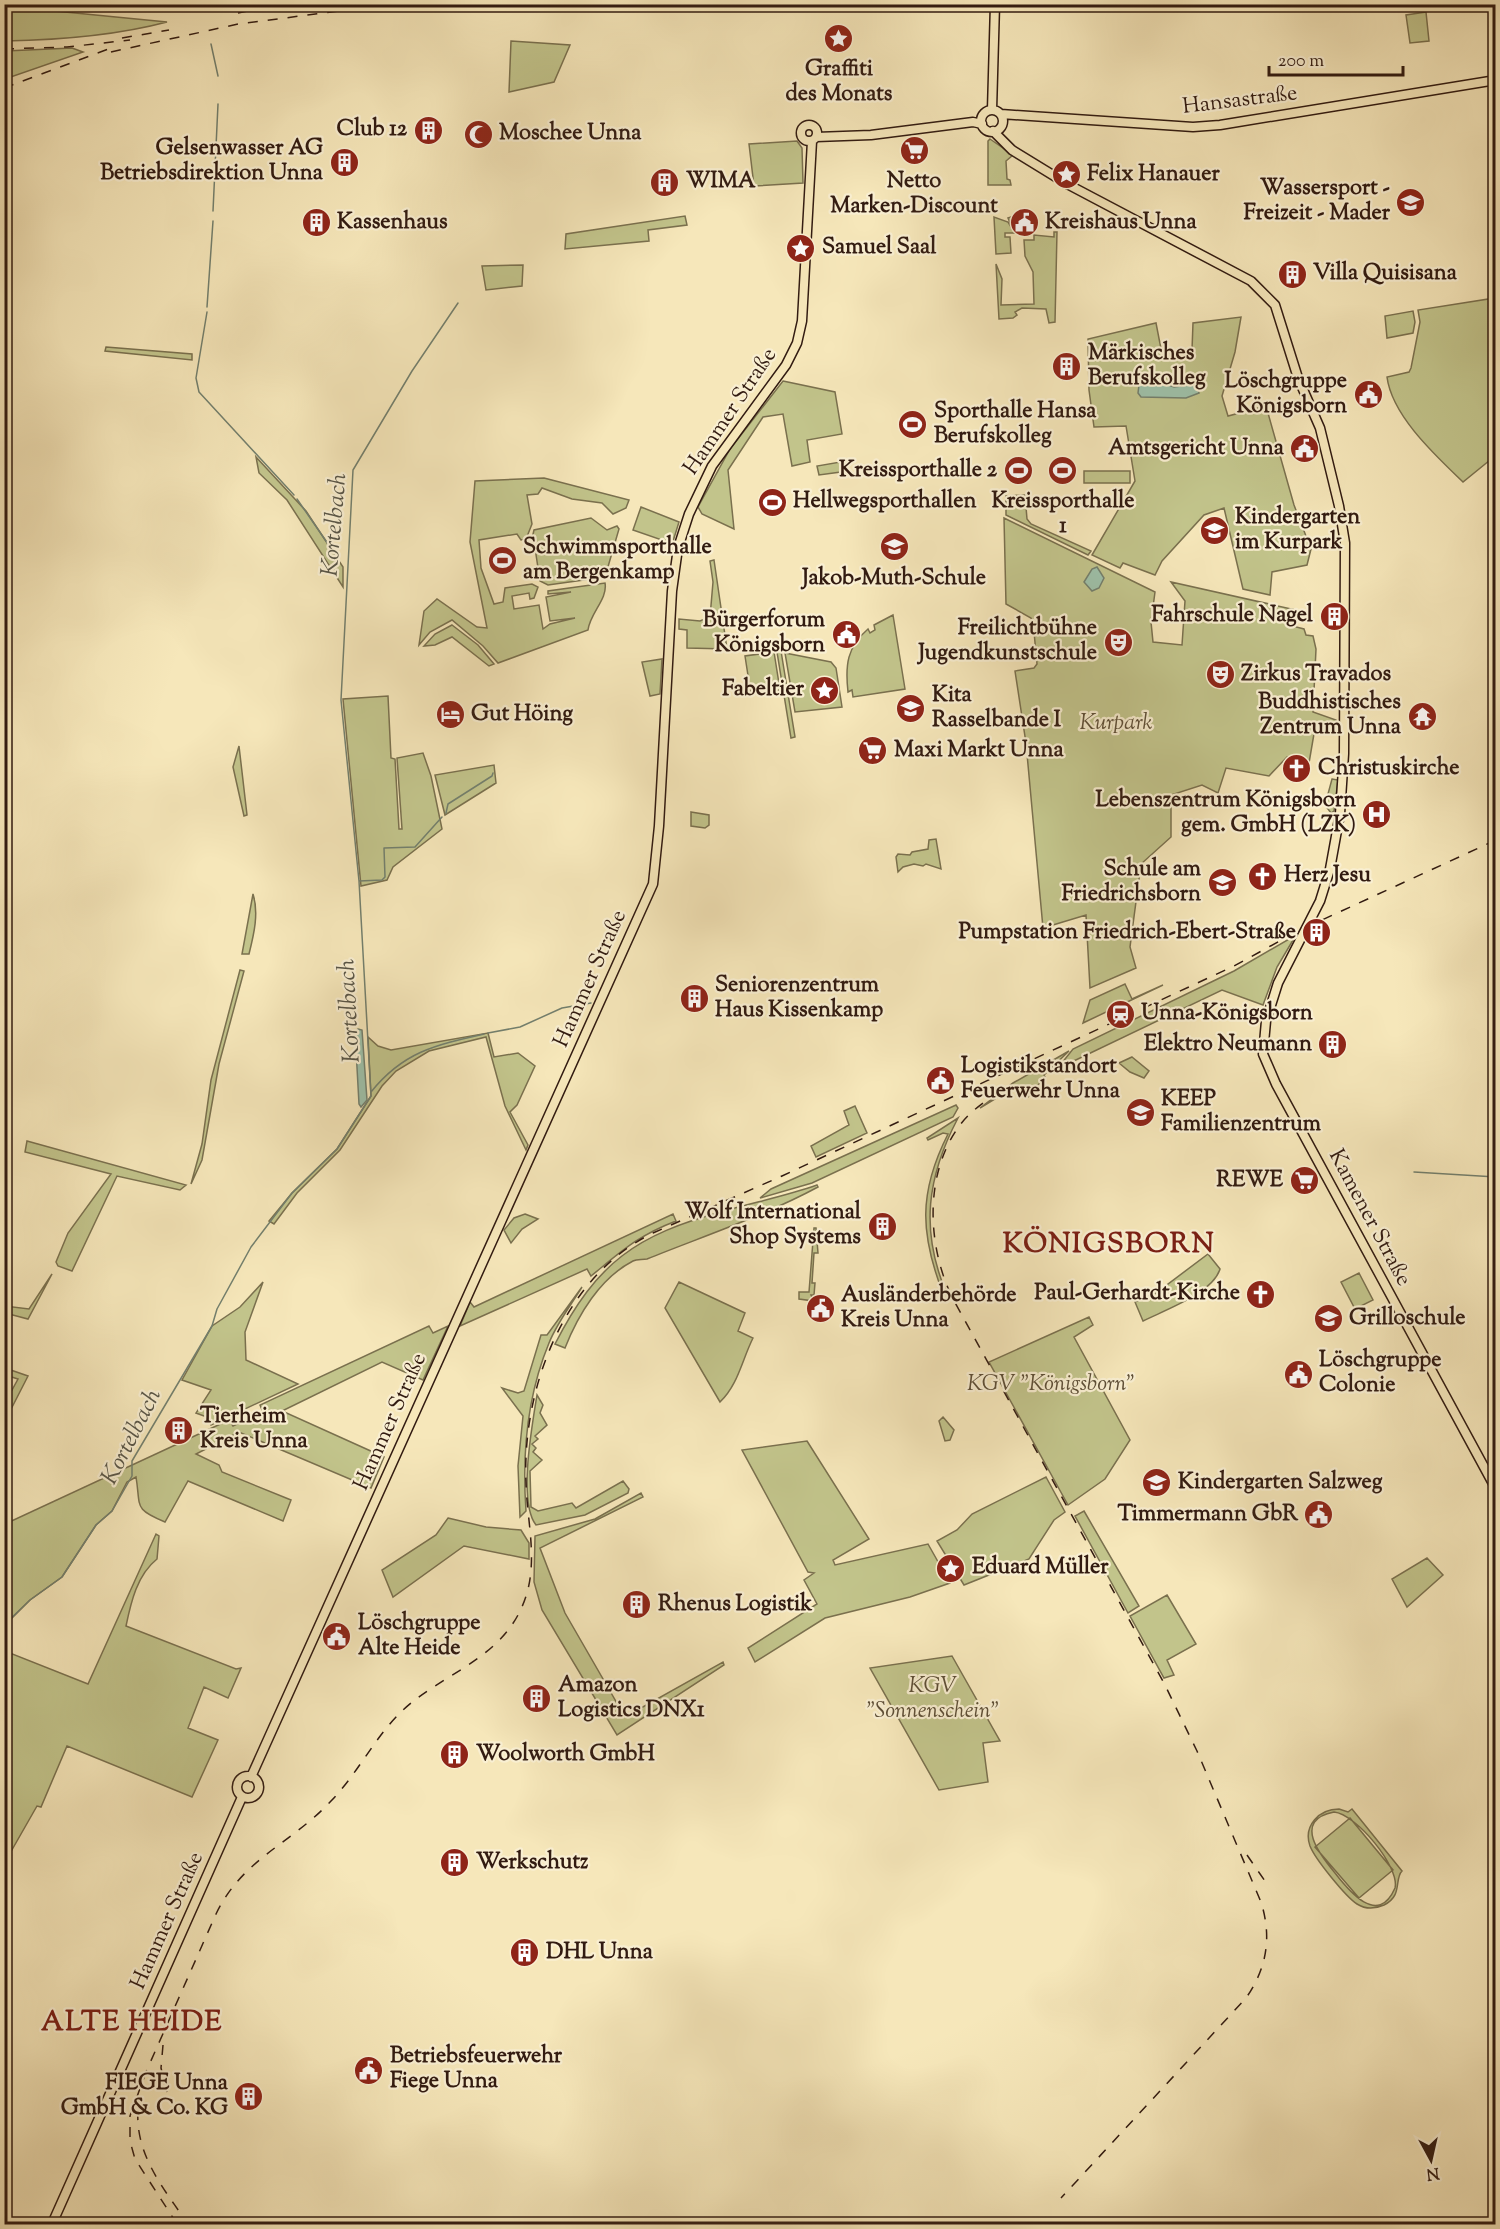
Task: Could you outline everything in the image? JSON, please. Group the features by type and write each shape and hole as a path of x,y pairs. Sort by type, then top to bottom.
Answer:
{"main road":[{"path":"995,4 998,119"},
{"name":"Hansastraße","path":"998,119 1022,117 1168,127 1220,125 1496,80"},
{"path":"998,119 986,129 982,120 998,119"},
{"name":"Kamener Straße","path":"998,119 1012,150 1074,188 1240,274 1269,297 1276,308 1301,387 1320,428 1344,532 1344,764 1340,814 1330,868 1315,914 1292,956 1270,1005 1263,1043 1264,1059 1496,1489"},
{"name":"Hammer Straße","path":"251,1777 653,884 659,826 671,600 678,548 689,514 712,466 786,365 797,343 802,321 812,137 834,134 871,135 982,120"},
{"path":"244,1776 251,1777 258,1783 257,1792 249,1798 242,1797 237,1788 238,1781 244,1776"},
{"name":"Hammer Straße","path":"52,2224 242,1797"}],"green space":[{"path":"4,5 167,22 127,31 86,36 5,41"},
{"path":"990,5 990,9 921,11 920,6"},
{"path":"1426,12 1429,41 1410,43 1406,15"},
{"path":"511,41 570,45 554,82 509,92"},
{"path":"72,48 83,52 5,79 5,51"},
{"path":"990,139 1013,155 1006,161 1007,179 1010,180 1011,185 988,185 988,141"},
{"path":"797,141 802,148 803,183 754,186 749,144"},
{"path":"685,216 687,225 648,230 649,241 565,249 566,234"},
{"path":"1014,216 1015,233 1005,233 1005,237 1010,237 1011,253 996,254 994,217 1008,222 1013,230 1008,218"},
{"path":"1054,232 1057,232 1055,322 1049,323 1046,309 1022,308 1015,312 1017,315 1013,318 999,319 996,264 1002,279 1001,305 1034,304 1033,272 1025,256 1024,240 1034,240 1034,235 1054,237"},
{"path":"523,265 522,286 486,290 482,266"},
{"path":"1495,298 1495,456 1463,482 1428,448 1406,421 1397,406 1387,377 1409,372 1411,368 1420,322 1418,310"},
{"path":"1413,311 1415,322 1413,333 1387,338 1385,316"},
{"path":"1241,317 1235,352 1222,396 1228,416 1266,406 1294,505 1311,549 1307,565 1272,572 1270,595 1243,589 1224,508 1204,515 1162,561 1155,575 1123,563 1120,568 1092,555 1135,481 1126,426 1094,427 1089,390 1088,339 1156,323 1162,354 1192,350 1193,323"},
{"path":"106,347 192,354 192,360 105,351"},
{"path":"783,381 835,392 842,434 807,440 810,462 792,466 783,414 763,417 728,470 734,529 702,514 698,507 730,449"},
{"path":"256,457 306,511 343,567 343,587 287,500 259,473"},
{"path":"846,461 848,471 819,475 817,466"},
{"path":"1084,471 1130,471 1130,483 1084,483"},
{"path":"544,478 629,500 626,508 613,514 602,503 572,499 542,488 538,494 527,495 532,524 526,539 521,540 517,534 479,540 481,568 494,604 503,602 505,588 532,584 538,587 534,598 530,599 529,593 512,596 514,609 539,605 543,629 550,624 575,618 550,621 546,597 571,592 548,594 548,591 605,583 604,595 588,630 498,663 483,646 452,620 430,632 419,645 424,611 437,599 477,627 487,628 470,542 475,481"},
{"path":"1025,495 1027,519 1031,524 1091,551 1088,555 1006,515 1006,496"},
{"path":"641,507 679,522 670,551 665,541 633,530"},
{"path":"591,518 607,530 617,526 619,529 605,577 548,585 540,581 535,548 531,543 534,530"},
{"name":"Kurpark","path":"1004,518 1155,592 1151,622 1153,642 1182,645 1185,601 1171,582 1296,610 1296,627 1304,629 1306,635 1313,636 1316,649 1313,712 1336,720 1338,730 1316,722 1309,763 1287,757 1269,776 1226,768 1218,793 1202,785 1171,795 1171,837 1141,864 1130,947 1136,968 1090,988 1086,915 1043,928 1026,743 1015,671 1034,668 1037,664 1033,621 1006,604"},
{"path":"714,560 727,649 687,648 687,630 679,629 679,619 700,621 710,617 713,582 710,561"},
{"path":"893,615 905,689 853,697 852,690 848,692 847,682 847,665 852,650 868,629 870,633 875,630 874,625"},
{"path":"452,625 478,645 494,664 489,666 452,637 435,645 424,646 435,634"},
{"path":"781,651 795,737 791,738 777,652"},
{"path":"774,652 780,690 751,695 745,656"},
{"path":"785,653 831,662 836,668 842,707 795,712"},
{"path":"662,659 660,694 650,696 642,662"},
{"path":"388,696 391,758 395,759 399,829 402,829 397,758 423,753 431,776 442,829 393,867 387,880 361,886 343,699"},
{"path":"239,746 247,815 244,816 233,767"},
{"path":"494,765 496,783 445,815 435,775"},
{"path":"1332,779 1338,780 1334,811 1331,813 1325,805"},
{"path":"691,812 709,815 709,825 705,828 691,826"},
{"path":"936,839 941,869 926,864 923,866 914,864 903,867 898,872 896,857 898,854 910,855 912,852 928,849 929,840"},
{"path":"253,894 256,909 254,931 249,954 242,954"},
{"path":"1296,935 1277,967 1263,1005 1222,990 1057,1069 1073,1049 1234,971"},
{"path":"240,970 244,971 219,1064 202,1160 191,1184 202,1144 211,1080"},
{"path":"1125,984 1132,999 1163,985 1083,1023 1090,1000"},
{"path":"488,1033 494,1057 518,1053 535,1066 517,1105 510,1112 528,1145 526,1150 505,1106 486,1037 429,1051 396,1071 382,1086 340,1150 297,1193 274,1224 269,1221 292,1193 337,1149 371,1096 368,1037 378,1046 391,1050"},
{"path":"1069,1051 1044,1075 1045,1077 1028,1097 1016,1086 980,1108 1013,1083"},
{"path":"1132,1057 1149,1071 1144,1078 1130,1072 1119,1063"},
{"path":"956,1105 958,1108 953,1117 812,1183 760,1198 771,1189"},
{"path":"855,1106 867,1133 816,1157 811,1146 849,1125 844,1111"},
{"path":"958,1118 939,1161 931,1204 930,1225 933,1247 946,1292 944,1296 930,1253 926,1214 931,1176 948,1134 943,1133 928,1140 927,1138"},
{"path":"27,1141 186,1185 180,1190 117,1176 72,1271 58,1266 56,1262 68,1233 111,1174 25,1152"},
{"path":"817,1185 818,1187 755,1216 647,1259 633,1261 621,1268 600,1287 592,1298 576,1323 565,1348 555,1344 587,1292 604,1272 643,1242 693,1220"},
{"path":"525,1214 538,1219 522,1229 511,1243 504,1230 514,1218"},
{"path":"673,1214 676,1221 640,1238 591,1276 587,1269 460,1326 470,1302 474,1307"},
{"path":"814,1228 816,1228 818,1253 814,1253 812,1283 815,1283 814,1295 811,1295 814,1301 799,1299 799,1292 809,1292"},
{"path":"1208,1254 1220,1269 1216,1278 1187,1300 1143,1321 1135,1302 1156,1293"},
{"path":"1359,1273 1373,1300 1355,1309 1341,1282"},
{"path":"52,1274 28,1319 5,1313 5,1306 29,1309"},
{"path":"263,1282 245,1332 246,1360 298,1384 211,1425 207,1417 196,1413 211,1390 182,1380 212,1326 240,1307"},
{"path":"679,1282 745,1313 738,1331 753,1338 731,1388 720,1402 665,1308"},
{"path":"582,1287 552,1336 536,1384 526,1447 526,1511 520,1517 518,1466 523,1416 502,1388 518,1393 524,1391 541,1335 547,1335"},
{"name":"KGV \"Königsborn\"","path":"1089,1317 1093,1325 1074,1337 1130,1440 1105,1479 1068,1505 989,1362"},
{"path":"429,1326 433,1333 448,1326 423,1380 382,1362 282,1411 384,1457 371,1488 239,1432 196,1454 219,1465 222,1472 291,1500 283,1521 188,1481 165,1522 148,1514 140,1506 136,1477 127,1482 112,1511 96,1525 62,1577 30,1600 5,1625 5,1524 229,1420 233,1426 263,1412 260,1405"},
{"path":"5,1368 28,1376 5,1421 5,1403 18,1379 5,1375"},
{"path":"537,1395 543,1405 540,1413 547,1425 535,1436 538,1439 532,1444 536,1448 533,1452 542,1460 530,1471 531,1507 538,1511 572,1503 576,1508 623,1481 629,1489 628,1493 585,1515 536,1525 531,1514 527,1482"},
{"path":"943,1417 954,1430 950,1440 945,1441 939,1421"},
{"path":"807,1441 869,1539 833,1560 835,1565 928,1544 950,1583 910,1597 825,1618 755,1662 748,1648 817,1604 804,1580 814,1573 808,1572 742,1450"},
{"path":"1046,1477 1065,1512 1054,1520 1029,1559 964,1585 937,1541 957,1530 972,1514"},
{"path":"641,1493 643,1497 540,1548 565,1613 625,1717 723,1662 724,1665 617,1735 542,1610 534,1582 535,1536 595,1519"},
{"path":"1084,1511 1139,1606 1128,1613 1075,1516"},
{"path":"448,1518 486,1527 521,1530 529,1543 529,1559 464,1546 393,1597 382,1570 436,1535"},
{"path":"156,1534 159,1536 157,1559 150,1565 140,1581 126,1626 236,1669 241,1668 228,1698 204,1687 188,1728 218,1740 192,1797 67,1746 41,1807 37,1806 5,1862 5,1651 88,1684"},
{"path":"1427,1558 1443,1575 1407,1607 1392,1579"},
{"path":"1167,1595 1196,1644 1167,1660 1174,1675 1164,1678 1130,1616"},
{"name":"KGV \"Sonnenschein\"","path":"952,1656 1000,1741 983,1743 988,1782 939,1790 870,1668"},
{"path":"1339,1809 1348,1812 1352,1809 1402,1871 1394,1897 1384,1905 1370,1908 1357,1904 1339,1886 1313,1852 1308,1839 1311,1826 1319,1815","holes":["1334,1812 1354,1822 1375,1843 1391,1868 1395,1888 1388,1899 1380,1905 1372,1905 1356,1896 1323,1857 1313,1839 1314,1822 1321,1816"]},
{"path":"1350,1818 1393,1870 1359,1898 1315,1847"}],"shaded area":[{"path":"1157,381 1174,387 1196,384 1199,393 1186,398 1141,397 1138,393 1139,385 1144,382"},
{"path":"1097,567 1104,578 1099,588 1092,591 1084,582 1092,569"},
{"path":"362,1030 367,1100 361,1107 355,1031"}],"waterway":[{"path":"211,44 218,76"},
{"path":"213,211 218,104"},
{"path":"207,307 213,221"},
{"name":"Kortelbach","path":"4,1625 30,1600 62,1577 96,1525 112,1511 132,1476 132,1461 212,1326 217,1309 251,1247 292,1193 337,1149 371,1096 359,881 341,700 353,470 412,371 458,303"},
{"path":"207,312 196,378 199,392 294,495"},
{"path":"297,499 335,554"},
{"path":"446,813 448,804 492,776 493,773"},
{"path":"359,881 382,880 385,877 384,848 415,847 442,817"},
{"path":"488,1033 520,1027 562,1008 591,1003"},
{"path":"371,1092 395,1068 421,1052 484,1034"},
{"path":"1414,1172 1496,1177"},
{"path":"4,1516 10,1517"}],"railway":[{"path":"238,13 283,4"},
{"path":"111,52 238,24 347,10 424,6 861,4"},
{"path":"122,38 169,30"},
{"path":"4,49 67,47 130,40"},
{"path":"4,88 111,48"},
{"path":"177,2224 135,2159 130,2141 130,2116 146,2072 216,1914 240,1879 331,1801 399,1714 425,1692 486,1652 511,1627 520,1611 530,1579 531,1547 526,1482 527,1446 532,1409 541,1373 555,1338 573,1306 595,1277 622,1252 653,1233 782,1176 1234,966 1298,931 1496,840"},
{"path":"999,1091 960,1125 948,1144 940,1165 933,1210 934,1232 944,1277 952,1297 1165,1685 1197,1751 1261,1902 1267,1940 1263,1964 1246,1998 1061,2198"},
{"path":"1247,1855 1267,1884"},
{"path":"163,2045 161,2068 167,2092"},
{"path":"138,2110 138,2126 146,2157 188,2224"}],"place":[{"name":"Graffiti des Monats","path":"839,38"},
{"name":"Club 12","path":"428,130"},
{"name":"Moschee Unna","path":"478,134"},
{"name":"Netto Marken-Discount","path":"914,150"},
{"name":"Gelsenwasser AG Betriebsdirektion Unna","path":"344,162"},
{"name":"Felix Hanauer","path":"1066,175"},
{"name":"WIMA","path":"665,182"},
{"name":"Wassersport - Freizeit - Mader","path":"1411,202"},
{"name":"Kassenhaus","path":"316,223"},
{"name":"Kreishaus Unna","path":"1024,223"},
{"name":"Samuel Saal","path":"801,248"},
{"name":"Villa Quisisana","path":"1292,274"},
{"name":"Märkisches Berufskolleg","path":"1067,367"},
{"name":"Löschgruppe Königsborn","path":"1368,395"},
{"name":"Sporthalle Hansa Berufskolleg","path":"913,425"},
{"name":"Amtsgericht Unna","path":"1305,449"},
{"name":"Kreissporthalle 1","path":"1063,470"},
{"name":"Kreissporthalle 2","path":"1018,471"},
{"name":"Hellwegsporthallen","path":"772,502"},
{"name":"Kindergarten im Kurpark","path":"1214,531"},
{"name":"Jakob-Muth-Schule","path":"894,547"},
{"name":"Schwimmsporthalle am Bergenkamp","path":"502,561"},
{"name":"Fahrschule Nagel","path":"1334,616"},
{"name":"Bürgerforum Königsborn","path":"846,634"},
{"name":"Freilichtbühne Jugendkunstschule","path":"1118,642"},
{"name":"Zirkus Travados","path":"1220,675"},
{"name":"Fabeltier","path":"825,690"},
{"name":"Kita Rasselbande I","path":"911,709"},
{"name":"Gut Höing","path":"450,715"},
{"name":"Buddhistisches Zentrum Unna","path":"1422,716"},
{"name":"Maxi Markt Unna","path":"873,751"},
{"name":"Christuskirche","path":"1297,769"},
{"name":"Lebenszentrum Königsborn gem. GmbH (LZK)","path":"1377,814"},
{"name":"Herz Jesu","path":"1263,876"},
{"name":"Schule am Friedrichsborn","path":"1222,883"},
{"name":"Pumpstation Friedrich-Ebert-Straße","path":"1317,933"},
{"name":"Seniorenzentrum Haus Kissenkamp","path":"694,999"},
{"name":"Unna-Königsborn","path":"1120,1014"},
{"name":"Elektro Neumann","path":"1333,1045"},
{"name":"Logistikstandort Feuerwehr Unna","path":"940,1080"},
{"name":"KEEP Familienzentrum","path":"1140,1113"},
{"name":"REWE","path":"1304,1181"},
{"name":"Wolf International Shop Systems","path":"882,1226"},
{"name":"Paul-Gerhardt-Kirche","path":"1261,1294"},
{"name":"Ausländerbehörde Kreis Unna","path":"820,1309"},
{"name":"Grilloschule","path":"1328,1319"},
{"name":"Löschgruppe Colonie","path":"1298,1374"},
{"name":"Tierheim Kreis Unna","path":"179,1430"},
{"name":"Kindergarten Salzweg","path":"1157,1483"},
{"name":"Timmermann GbR","path":"1319,1515"},
{"name":"Eduard Müller","path":"951,1568"},
{"name":"Rhenus Logistik","path":"637,1605"},
{"name":"Löschgruppe Alte Heide","path":"337,1637"},
{"name":"Amazon Logistics DNX1","path":"537,1699"},
{"name":"Woolworth GmbH","path":"455,1755"},
{"name":"Werkschutz","path":"455,1863"},
{"name":"DHL Unna","path":"525,1953"},
{"name":"Betriebsfeuerwehr Fiege Unna","path":"369,2070"},
{"name":"FIEGE Unna GmbH & Co. KG","path":"249,2097"}],"district":[{"name":"KÖNIGSBORN","path":"1109,1245"},
{"name":"ALTE HEIDE","path":"132,2023"}]}
